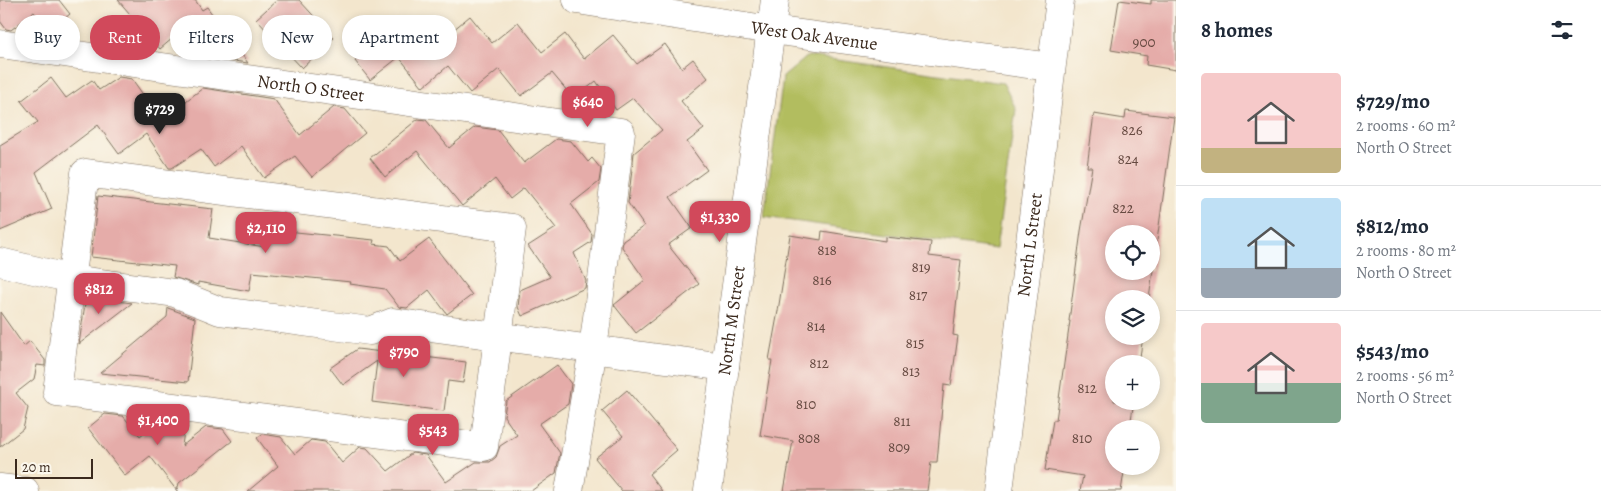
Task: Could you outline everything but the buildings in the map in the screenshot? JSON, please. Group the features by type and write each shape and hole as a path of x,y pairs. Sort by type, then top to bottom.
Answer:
{"street":[{"name":"West Oak Avenue","path":"576,0 771,30 1052,67"},
{"name":"North M Street","path":"708,491 775,0"},
{"name":"North L Street","path":"999,491 1060,0"},
{"name":"North O Street","path":"0,44 621,132 593,349"},
{"path":"85,173 512,228 484,447 57,392 72,279 85,173"},
{"path":"0,262 72,279 175,293 220,311 370,331 393,322 725,367"},
{"path":"568,491 593,349"},
{"path":"0,488 25,491"}],"green space":[{"path":"808,56 1003,83 1016,109 996,249 764,217 783,77"}]}
